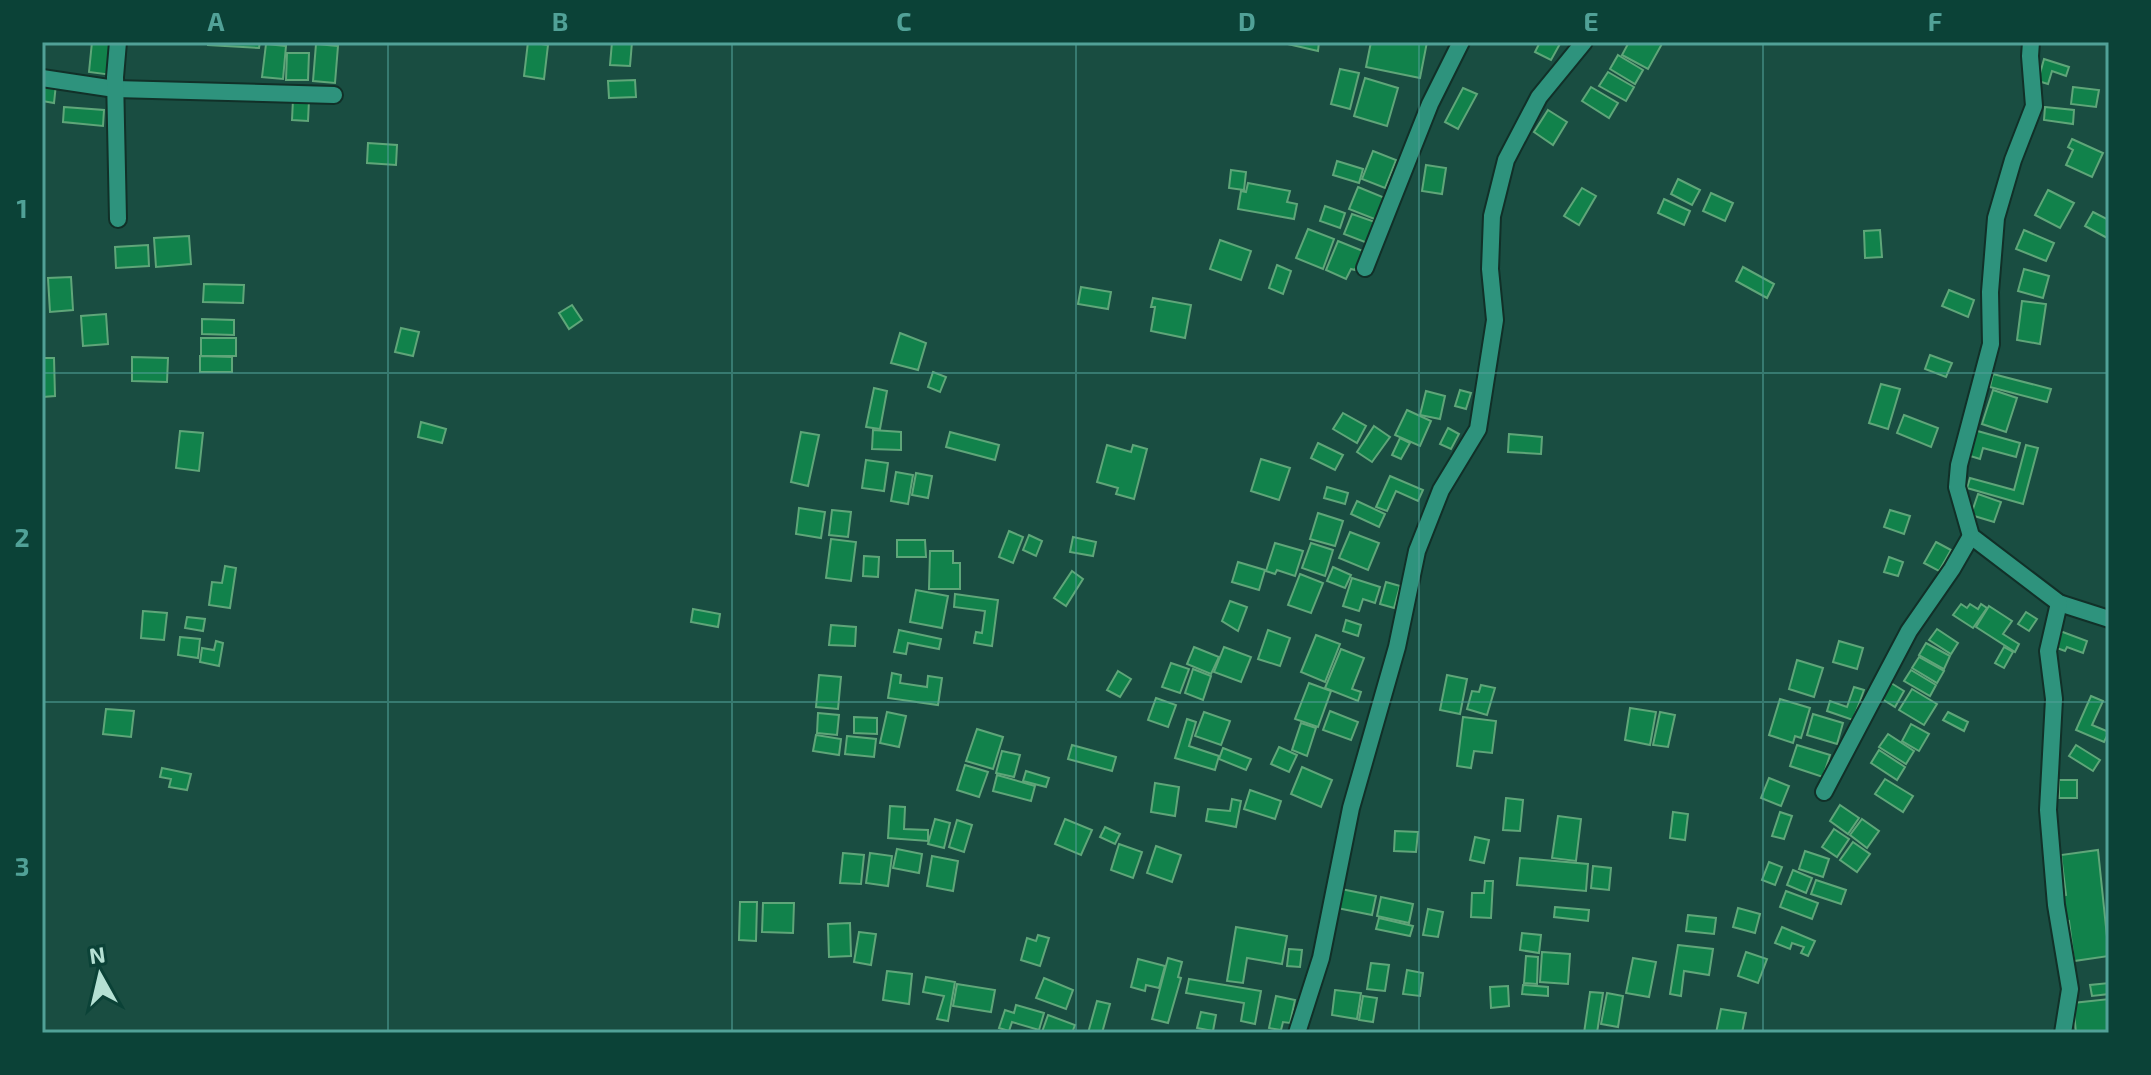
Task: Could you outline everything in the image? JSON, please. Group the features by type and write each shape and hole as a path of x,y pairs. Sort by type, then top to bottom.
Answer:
{"street":[{"path":"118,42 115,89 118,219"},
{"path":"1365,268 1430,104 1461,42"},
{"path":"1297,1033 1321,958 1351,808 1397,647 1417,551 1441,490 1478,429 1495,320 1490,269 1492,216 1506,160 1539,97 1584,42"},
{"path":"2031,42 2034,106 2013,160 1996,218 1990,292 1991,344 1959,465 1957,487 1971,536 2059,603 2109,619"},
{"path":"42,78 115,89 334,95"},
{"path":"1824,792 1909,631 1971,536"},
{"path":"2059,603 2048,651 2054,699 2048,810 2056,905 2070,989 2063,1033"}],"building":[{"path":"92,42 116,42 112,75 89,72"},
{"path":"208,42 260,42 259,48 208,45"},
{"path":"528,42 548,45 544,79 524,76"},
{"path":"612,42 632,42 630,66 610,65"},
{"path":"1279,42 1319,42 1318,51"},
{"path":"1371,42 1427,42 1420,78 1366,67"},
{"path":"1540,42 1561,42 1551,60 1535,52"},
{"path":"1629,42 1663,42 1648,69 1622,55"},
{"path":"266,44 286,46 283,79 262,77"},
{"path":"316,44 338,46 335,83 313,81"},
{"path":"287,53 309,53 308,80 286,80"},
{"path":"1618,55 1643,70 1635,84 1610,69"},
{"path":"2044,59 2069,67 2066,76 2052,71 2048,84 2038,81"},
{"path":"1340,69 1359,73 1350,109 1331,104"},
{"path":"1608,72 1634,87 1626,101 1599,86"},
{"path":"1365,78 1398,88 1387,126 1354,116"},
{"path":"635,80 636,97 609,98 608,81"},
{"path":"42,83 56,84 54,103 42,101"},
{"path":"1591,87 1618,103 1609,118 1582,101"},
{"path":"2073,87 2099,90 2096,107 2071,104"},
{"path":"1463,88 1477,94 1458,129 1445,122"},
{"path":"293,99 309,100 308,121 292,120"},
{"path":"64,107 104,110 103,126 63,122"},
{"path":"2045,107 2074,110 2073,124 2044,120"},
{"path":"1548,110 1567,122 1553,145 1534,132"},
{"path":"2072,139 2103,153 2092,177 2066,165 2073,150 2068,147"},
{"path":"368,143 397,145 396,165 367,163"},
{"path":"1373,151 1396,160 1385,188 1362,179"},
{"path":"1337,161 1363,169 1359,183 1333,175"},
{"path":"1426,165 1446,168 1442,194 1422,191"},
{"path":"1231,170 1246,172 1244,190 1229,188"},
{"path":"1678,179 1700,190 1692,205 1671,194"},
{"path":"1248,183 1290,191 1287,202 1297,204 1294,219 1238,209 1241,191 1246,192"},
{"path":"1358,187 1385,198 1377,220 1349,209"},
{"path":"1582,188 1596,196 1579,225 1564,216"},
{"path":"2048,190 2074,203 2060,228 2035,215"},
{"path":"1711,193 1733,203 1725,221 1703,211"},
{"path":"1664,199 1690,211 1684,225 1658,213"},
{"path":"1325,206 1345,213 1340,228 1320,221"},
{"path":"2093,212 2109,220 2109,239 2085,226"},
{"path":"1352,214 1378,223 1370,244 1344,234"},
{"path":"1308,229 1334,239 1323,269 1296,258"},
{"path":"1880,230 1882,257 1865,258 1864,231"},
{"path":"2024,230 2054,243 2046,261 2016,249"},
{"path":"189,236 191,264 156,267 154,238"},
{"path":"1220,240 1251,251 1241,280 1210,269"},
{"path":"1338,241 1363,251 1355,270 1351,269 1346,279 1326,270"},
{"path":"148,245 149,266 116,268 115,247"},
{"path":"1277,265 1291,271 1283,294 1269,288"},
{"path":"1743,267 1774,284 1767,298 1736,281"},
{"path":"2024,269 2049,276 2043,298 2018,291"},
{"path":"71,277 73,310 50,312 48,278"},
{"path":"204,284 244,285 243,303 203,302"},
{"path":"1081,287 1111,292 1108,309 1078,304"},
{"path":"1949,290 1974,300 1968,317 1942,306"},
{"path":"1153,298 1191,305 1185,338 1151,331 1155,307 1151,307"},
{"path":"2022,301 2046,304 2040,344 2017,340"},
{"path":"572,305 582,320 569,329 559,313"},
{"path":"106,314 108,344 83,346 81,316"},
{"path":"202,319 234,320 234,335 202,334"},
{"path":"401,328 419,332 413,356 395,352"},
{"path":"900,333 926,343 918,370 891,363"},
{"path":"201,338 236,338 236,356 201,356"},
{"path":"1930,355 1952,363 1946,377 1925,369"},
{"path":"200,356 232,357 232,372 200,372"},
{"path":"132,357 168,358 167,382 132,381"},
{"path":"42,358 54,358 55,396 43,397"},
{"path":"933,372 946,377 940,392 928,387"},
{"path":"1993,374 2051,389 2047,402 1990,387"},
{"path":"1881,384 1900,389 1888,429 1869,423"},
{"path":"874,388 887,391 880,429 866,427"},
{"path":"1460,390 1471,393 1466,409 1455,406"},
{"path":"1993,390 2017,398 2006,432 1982,424"},
{"path":"1426,391 1445,396 1440,419 1420,415"},
{"path":"1407,410 1431,421 1420,446 1395,435"},
{"path":"1343,413 1366,426 1357,443 1333,429"},
{"path":"1904,415 1938,428 1931,447 1897,433"},
{"path":"421,422 446,429 442,443 418,437"},
{"path":"1374,426 1390,437 1372,462 1357,452"},
{"path":"1448,428 1459,434 1451,449 1440,444"},
{"path":"873,430 901,432 901,450 872,449"},
{"path":"1974,430 2020,443 2016,457 1983,448 1980,459 1967,455"},
{"path":"180,431 203,433 199,471 176,468"},
{"path":"801,432 819,435 808,486 791,482"},
{"path":"950,432 999,445 995,460 946,447"},
{"path":"1509,434 1542,437 1541,454 1508,452"},
{"path":"1400,438 1410,443 1401,459 1392,455"},
{"path":"1318,443 1343,455 1335,470 1311,458"},
{"path":"1107,445 1131,452 1133,445 1147,449 1134,499 1116,494 1118,488 1097,482"},
{"path":"2026,445 2038,448 2023,504 1967,488 1970,478 2014,490"},
{"path":"1261,459 1290,468 1279,500 1251,491"},
{"path":"866,460 888,463 884,491 862,488"},
{"path":"896,472 913,475 908,504 891,501"},
{"path":"916,473 932,476 928,498 912,495"},
{"path":"1390,476 1423,490 1418,501 1396,491 1387,511 1376,507"},
{"path":"1327,487 1348,493 1345,504 1324,498"},
{"path":"1978,494 2001,502 1994,522 1971,515"},
{"path":"1357,501 1385,514 1379,527 1351,514"},
{"path":"799,508 825,512 821,538 796,534"},
{"path":"832,510 851,512 848,537 829,535"},
{"path":"1890,510 1910,516 1904,534 1884,527"},
{"path":"1318,513 1343,521 1335,546 1310,539"},
{"path":"1009,531 1023,537 1013,563 999,557"},
{"path":"1350,532 1379,543 1368,570 1339,558"},
{"path":"1029,535 1042,541 1036,556 1023,550"},
{"path":"1073,537 1096,542 1093,556 1070,552"},
{"path":"831,539 856,542 851,581 826,578"},
{"path":"897,540 925,540 926,557 897,557"},
{"path":"1936,542 1951,550 1939,571 1924,563"},
{"path":"1275,543 1303,551 1295,576 1277,570 1275,574 1266,571"},
{"path":"1311,543 1333,550 1325,576 1302,568"},
{"path":"930,551 953,551 953,563 960,563 960,589 929,589"},
{"path":"864,556 879,557 878,577 863,576"},
{"path":"1889,557 1903,562 1898,576 1884,572"},
{"path":"1238,562 1265,570 1259,590 1232,582"},
{"path":"225,566 236,568 230,608 209,605 212,582 222,583"},
{"path":"1333,567 1351,575 1345,588 1327,581"},
{"path":"1072,571 1083,579 1066,606 1054,598"},
{"path":"1300,574 1323,583 1311,613 1288,605"},
{"path":"1352,578 1380,587 1375,603 1363,599 1359,611 1343,606"},
{"path":"1386,582 1400,586 1394,608 1380,604"},
{"path":"916,590 948,596 942,628 910,622"},
{"path":"955,594 998,600 992,646 974,643 976,632 982,633 985,611 954,607"},
{"path":"1230,601 1247,607 1238,631 1222,621"},
{"path":"1961,604 1967,608 1970,604 1978,609 1981,604 1987,608 1973,628 1953,615"},
{"path":"1989,606 2012,621 2003,634 2019,644 2015,652 1976,627"},
{"path":"693,609 720,614 718,627 691,622"},
{"path":"143,611 167,613 164,640 141,638"},
{"path":"2026,612 2037,619 2029,631 2018,624"},
{"path":"187,617 205,619 203,631 185,628"},
{"path":"1346,620 1361,625 1358,636 1343,631"},
{"path":"831,625 856,627 855,646 829,645"},
{"path":"1937,629 1958,643 1951,654 1929,640"},
{"path":"899,630 941,639 939,649 908,643 906,654 894,652"},
{"path":"1268,630 1290,638 1280,666 1258,659"},
{"path":"2060,631 2087,641 2083,653 2067,647 2065,651 2054,647"},
{"path":"1316,635 1340,644 1325,682 1301,672"},
{"path":"180,637 200,639 198,658 178,655"},
{"path":"216,641 223,643 219,666 200,662 202,648 214,650"},
{"path":"1839,641 1863,648 1857,669 1833,662"},
{"path":"1926,643 1950,656 1944,669 1919,655"},
{"path":"1194,647 1219,657 1211,674 1187,664"},
{"path":"1224,647 1251,657 1241,682 1214,672"},
{"path":"2004,647 2013,652 2004,668 1995,663"},
{"path":"1341,649 1364,658 1352,689 1361,692 1358,701 1325,688"},
{"path":"1919,657 1944,671 1937,683 1912,668"},
{"path":"1797,660 1823,668 1814,697 1789,689"},
{"path":"1171,663 1189,669 1180,693 1162,687"},
{"path":"1193,669 1211,676 1203,700 1185,693"},
{"path":"1911,670 1936,685 1930,696 1904,681"},
{"path":"1118,671 1131,679 1120,697 1107,690"},
{"path":"892,673 901,675 900,683 927,687 928,676 942,678 938,705 888,698"},
{"path":"819,675 841,677 838,709 816,707"},
{"path":"1447,675 1467,679 1460,714 1440,710"},
{"path":"1309,683 1331,691 1318,727 1295,719"},
{"path":"1891,683 1904,691 1895,707 1882,699"},
{"path":"1481,685 1495,688 1487,715 1467,709 1472,691 1479,692"},
{"path":"1854,687 1864,690 1853,720 1827,711 1830,701 1847,707"},
{"path":"1912,689 1937,704 1924,725 1899,710"},
{"path":"2091,696 2103,701 2092,725 2109,732 2104,742 2076,730"},
{"path":"1156,698 1176,705 1168,727 1148,720"},
{"path":"1780,699 1810,708 1801,738 1795,736 1793,743 1769,735"},
{"path":"1630,708 1656,712 1650,745 1625,740"},
{"path":"106,709 134,711 131,737 103,734"},
{"path":"1330,711 1358,722 1351,740 1323,730"},
{"path":"887,712 906,716 899,747 880,743"},
{"path":"1204,712 1230,721 1221,745 1195,736"},
{"path":"1660,712 1675,715 1668,747 1653,745"},
{"path":"1948,712 1968,722 1964,731 1943,720"},
{"path":"818,713 839,715 837,735 817,733"},
{"path":"1813,714 1843,723 1837,744 1807,735"},
{"path":"854,717 877,718 877,734 854,733"},
{"path":"1463,717 1496,721 1492,753 1474,751 1471,768 1457,766"},
{"path":"1187,719 1196,722 1189,746 1219,756 1215,770 1175,758"},
{"path":"1301,723 1316,728 1307,756 1292,750"},
{"path":"1911,724 1929,734 1919,751 1902,741"},
{"path":"977,729 1003,737 993,769 966,761"},
{"path":"1888,734 1914,751 1906,764 1879,747"},
{"path":"816,735 841,739 839,755 813,751"},
{"path":"847,736 876,739 874,757 845,754"},
{"path":"1072,745 1116,757 1112,771 1068,759"},
{"path":"1797,745 1830,755 1823,777 1790,766"},
{"path":"2076,745 2100,760 2093,771 2069,756"},
{"path":"1279,747 1297,755 1289,772 1271,764"},
{"path":"1223,748 1251,759 1246,770 1219,759"},
{"path":"1879,750 1905,767 1897,780 1871,763"},
{"path":"1002,751 1020,755 1014,777 996,773"},
{"path":"965,765 988,772 979,797 957,790"},
{"path":"1302,767 1332,780 1321,807 1291,794"},
{"path":"162,768 191,774 187,790 169,787 171,779 160,777"},
{"path":"1026,771 1049,778 1046,787 1023,781"},
{"path":"997,775 1035,786 1031,801 993,791"},
{"path":"1769,778 1789,786 1781,806 1761,798"},
{"path":"1885,779 1913,796 1903,812 1875,794"},
{"path":"2059,780 2077,780 2077,798 2059,798"},
{"path":"1155,783 1179,787 1175,816 1151,812"},
{"path":"1250,790 1281,801 1275,819 1244,809"},
{"path":"1506,798 1523,800 1520,831 1503,830"},
{"path":"1232,799 1241,801 1236,827 1206,821 1208,809 1230,811"},
{"path":"1840,805 1859,818 1848,834 1830,821"},
{"path":"890,806 905,807 904,829 928,830 928,841 888,838"},
{"path":"1673,812 1688,814 1685,840 1670,838"},
{"path":"1780,812 1792,816 1784,839 1772,836"},
{"path":"1558,816 1581,819 1576,861 1552,858"},
{"path":"935,819 950,823 944,848 928,844"},
{"path":"1065,819 1092,830 1081,855 1055,844"},
{"path":"1862,819 1879,831 1867,848 1850,835"},
{"path":"957,820 972,825 964,852 949,847"},
{"path":"1105,827 1120,834 1115,844 1100,837"},
{"path":"1834,829 1849,839 1837,857 1822,847"},
{"path":"1395,831 1418,832 1416,852 1394,851"},
{"path":"1475,837 1489,840 1484,863 1470,860"},
{"path":"1853,842 1870,854 1857,872 1840,860"},
{"path":"1119,844 1142,852 1133,878 1111,870"},
{"path":"1156,846 1181,855 1172,882 1147,873"},
{"path":"897,849 922,854 919,873 893,868"},
{"path":"2098,850 2109,956 2074,961 2069,921 2064,922 2061,896 2066,895 2061,855"},
{"path":"1805,851 1829,859 1823,877 1799,869"},
{"path":"843,853 864,855 861,884 840,883"},
{"path":"870,853 892,856 888,886 866,883"},
{"path":"932,856 958,861 953,891 927,886"},
{"path":"1520,858 1588,864 1586,891 1517,885"},
{"path":"1769,862 1782,867 1775,885 1762,880"},
{"path":"1593,866 1611,868 1609,890 1591,888"},
{"path":"1793,870 1812,878 1806,893 1787,885"},
{"path":"1816,880 1846,890 1841,904 1811,894"},
{"path":"1485,881 1493,881 1491,918 1471,917 1472,893 1484,893"},
{"path":"1341,889 1376,896 1372,915 1337,908"},
{"path":"1786,891 1818,903 1812,919 1780,907"},
{"path":"1381,897 1413,904 1409,923 1377,916"},
{"path":"740,902 757,902 756,941 739,940"},
{"path":"763,903 794,903 793,933 762,932"},
{"path":"1555,907 1589,910 1588,921 1554,917"},
{"path":"1738,908 1760,914 1755,933 1733,927"},
{"path":"1428,909 1443,912 1438,937 1423,935"},
{"path":"1688,915 1716,918 1714,934 1686,931"},
{"path":"1379,918 1413,926 1410,936 1376,929"},
{"path":"850,923 851,956 829,957 828,924"},
{"path":"1236,927 1287,936 1282,964 1247,958 1243,983 1227,981"},
{"path":"1782,927 1815,941 1808,956 1801,953 1804,947 1792,943 1790,949 1775,943"},
{"path":"859,932 876,934 871,965 854,962"},
{"path":"1522,933 1541,935 1539,953 1520,950"},
{"path":"1038,935 1049,938 1040,966 1021,960 1027,938 1036,941"},
{"path":"1678,945 1713,949 1709,975 1684,971 1681,996 1670,994"},
{"path":"1289,949 1302,950 1300,967 1287,966"},
{"path":"1542,952 1570,954 1568,984 1540,982"},
{"path":"1746,952 1767,959 1758,983 1738,976"},
{"path":"1526,956 1538,957 1537,984 1524,983"},
{"path":"1168,958 1182,962 1178,977 1181,978 1168,1023 1152,1019"},
{"path":"1633,958 1656,962 1649,997 1626,993"},
{"path":"1138,959 1165,966 1159,988 1146,985 1145,991 1131,987"},
{"path":"1371,963 1389,965 1385,991 1367,989"},
{"path":"1407,970 1423,973 1420,996 1403,994"},
{"path":"887,971 912,974 909,1004 883,1000"},
{"path":"926,977 955,982 948,1021 937,1019 944,996 923,992"},
{"path":"1044,978 1073,990 1066,1009 1036,998"},
{"path":"1189,979 1261,991 1255,1024 1241,1021 1244,1003 1186,993"},
{"path":"2109,983 2109,994 2092,996 2090,985"},
{"path":"957,984 995,990 991,1012 953,1006"},
{"path":"1523,985 1548,987 1548,996 1522,994"},
{"path":"1508,986 1509,1006 1491,1008 1490,987"},
{"path":"1335,990 1361,993 1357,1019 1332,1015"},
{"path":"1590,992 1603,993 1597,1033 1584,1033"},
{"path":"1607,993 1623,996 1618,1027 1601,1024"},
{"path":"1276,996 1295,1000 1290,1023 1283,1022 1281,1030 1269,1028"},
{"path":"1363,996 1377,998 1373,1022 1359,1020"},
{"path":"2109,999 2109,1033 2076,1033 2073,1003"},
{"path":"1097,1001 1110,1004 1102,1033 1088,1033"},
{"path":"1016,1005 1044,1013 1039,1030 1012,1022 1009,1031 999,1028 1005,1010 1014,1013"},
{"path":"1721,1009 1746,1013 1742,1033 1716,1033"},
{"path":"1201,1012 1216,1015 1213,1031 1197,1028"},
{"path":"1048,1015 1075,1025 1072,1033 1042,1032"}]}
